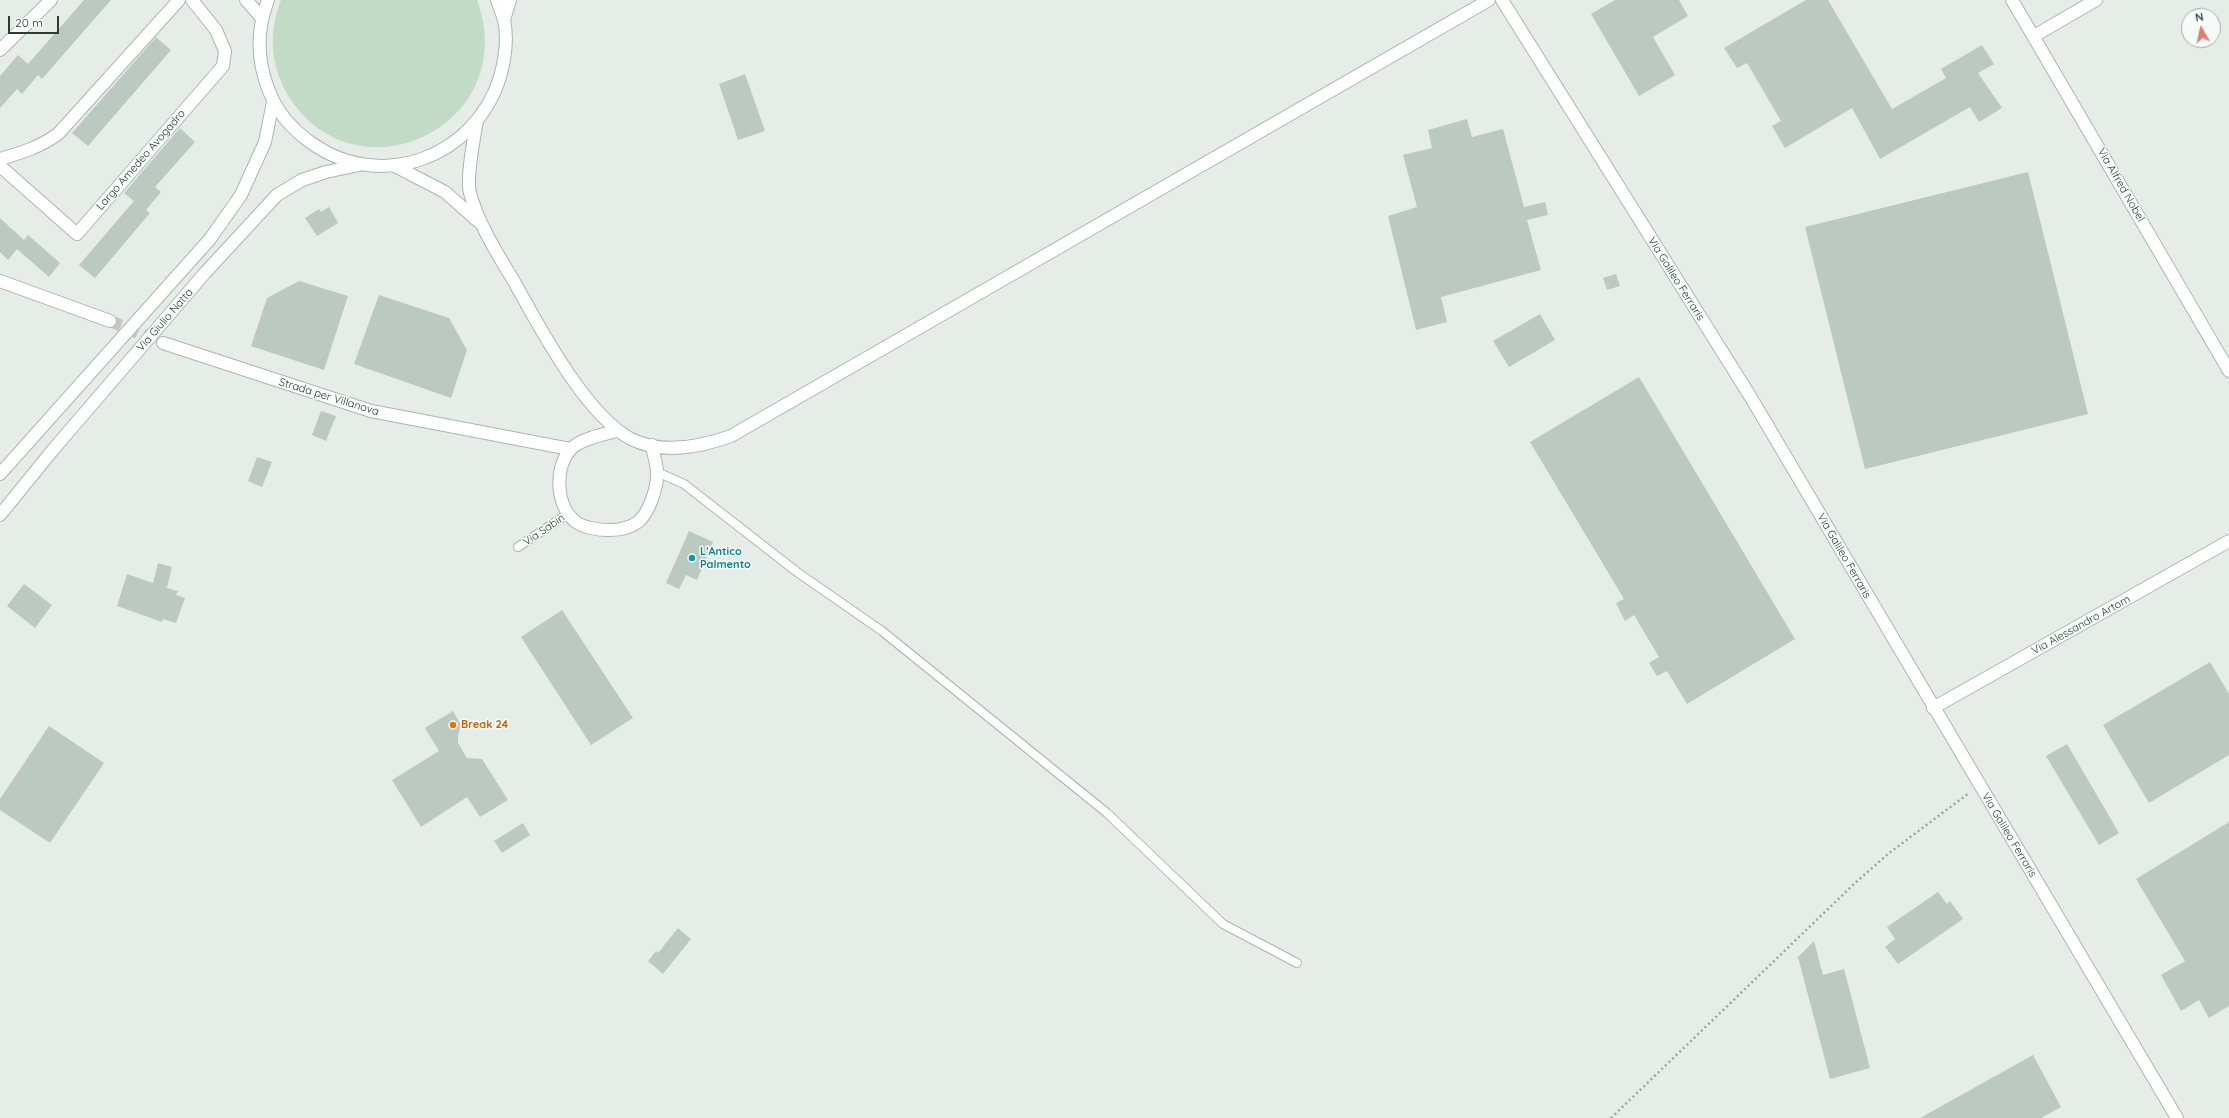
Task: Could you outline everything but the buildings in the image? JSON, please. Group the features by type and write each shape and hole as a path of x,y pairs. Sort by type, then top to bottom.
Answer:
{"street":[{"path":"0,50 51,0"},
{"path":"0,159 30,150 48,142 58,134 179,0"},
{"name":"Largo Amedeo Avogadro","path":"0,166 77,234 223,66 225,51 216,30 192,0"},
{"path":"246,0 261,17"},
{"path":"268,0 261,17 259,53 262,75 273,102 295,131 312,144 324,152 358,165 400,165 440,152 472,129 494,97 505,59 504,20 497,0"},
{"path":"504,20 510,0"},
{"path":"477,121 472,149 470,191 482,225 557,358 592,403 617,431 633,440 652,446 683,448 710,443 731,436 1489,0"},
{"name":"Via Galileo Ferraris","path":"1502,0 1750,396 1933,708 2177,1118"},
{"name":"Via Alfred Nobel","path":"2012,0 2229,371"},
{"path":"2034,36 2096,0"},
{"name":"Via Giulio Natta","path":"0,474 210,239 241,195 262,149 273,102"},
{"name":"Via Giulio Natta","path":"0,516 52,451 199,280 276,195 302,180 326,172 358,165"},
{"path":"393,165 445,192 482,225"},
{"path":"0,281 110,322"},
{"name":"Strada per Villanova","path":"163,343 371,411 570,449"},
{"path":"617,431 592,437 570,449 562,464 559,484 562,502 577,523 600,530 619,530 638,522 655,496 657,472 652,446"},
{"name":"Via Alessandro Artom","path":"1933,708 2229,541"}],"lane":[{"path":"657,472 684,484 797,572 882,631 1107,813 1223,924 1297,964"},
{"name":"Via Sabin","path":"518,547 569,513"}],"path":[{"path":"1611,1118 1854,884 1888,854 1979,785"}],"green space":[{"path":"281,0 477,0 485,45 476,85 454,116 423,137 386,147 349,143 314,125 285,90 276,68 273,46 274,23"}],"tunnel":[{"path":"110,321 163,343"}],"place":[{"name":"L'Antico Palmento","path":"692,558"},
{"name":"Break 24","path":"453,725"}]}
